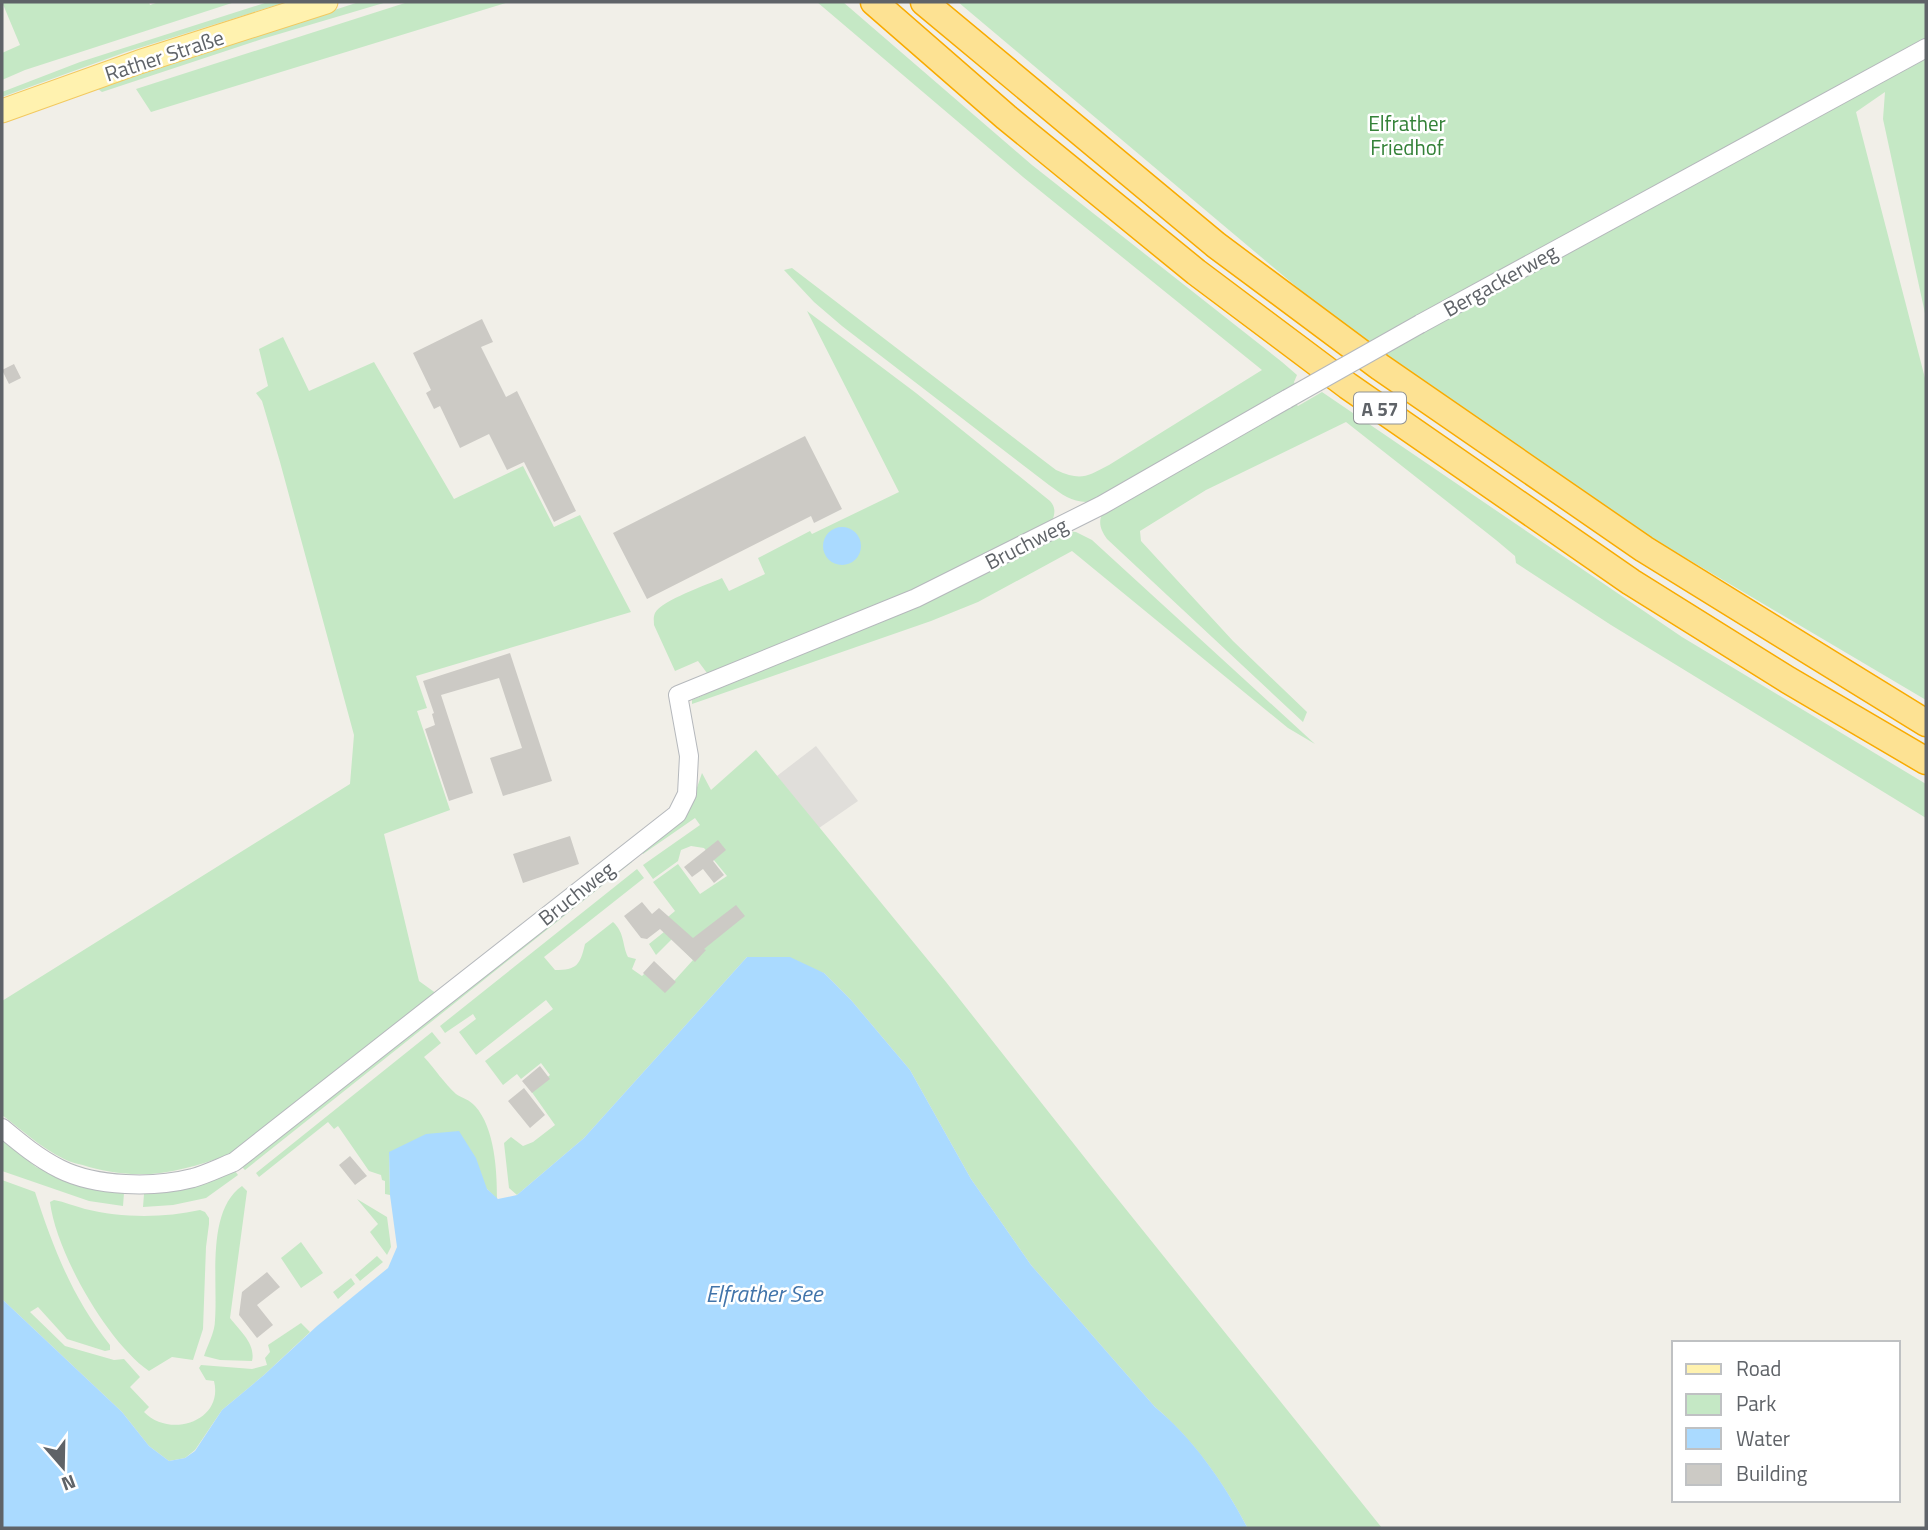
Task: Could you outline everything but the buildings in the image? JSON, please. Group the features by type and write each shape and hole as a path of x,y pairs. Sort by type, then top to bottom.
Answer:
{"highway":[{"name":"A 57","path":"873,2 1006,117 1186,264 1348,386 1631,582 1788,680 1926,761"},
{"name":"A 57","path":"925,2 972,44 1216,245 1380,367 1644,550 1926,723"}],"main road":[{"name":"Rather Straße","path":"2,111 139,62 326,2"}],"street":[{"name":"Bergackerweg","path":"1077,517 1420,324 1926,48"},
{"name":"Bruchweg","path":"2,1128 25,1148 62,1170 107,1182 147,1185 194,1178 234,1162 677,814 687,794 689,756 678,695 916,598 1077,517"}],"shaded area":[{"path":"816,746 858,801 819,828 777,776"}],"green space":[{"path":"2,2 149,2 150,5 159,2 235,2 25,70 2,80 2,53 20,45"},
{"path":"268,2 286,2 126,52 2,97 2,92 80,62"},
{"path":"359,2 387,2 262,39 102,92 98,89 102,85"},
{"path":"408,2 509,2 151,112 136,89"},
{"path":"817,2 843,2 1032,165 1282,362 1297,375 1294,382 1296,387 1095,501 1082,502 1065,496 1049,485 842,326 814,302 784,270 792,268 1056,470 1072,476 1089,475 1109,465 1262,370 1023,177"},
{"name":"Elfrather Friedhof","path":"958,2 1926,2 1926,318 1883,119 1885,92 1856,112 1926,382 1926,700 1652,538 1349,331"},
{"path":"807,311 916,393 1050,501 1054,511 1052,522 905,596 707,673 698,661 675,671 654,625 654,615 659,608 675,598 722,578 729,591 765,574 758,558 810,531 812,534 899,492"},
{"path":"283,337 309,391 374,362 454,499 523,466 554,527 580,515 631,612 416,676 427,708 417,711 450,810 384,834 419,981 437,994 231,1154 162,1173 128,1174 89,1167 56,1155 2,1115 2,1001 350,784 354,735 280,462 262,401 256,393 268,386 259,349"},
{"path":"1322,392 1682,637 1926,784 1926,818 1611,625 1516,563 1515,556 1496,540 1346,422 1206,490 1140,531 1141,541 1233,641 1307,712 1303,722 1107,539 1100,521 1102,514 1295,403 1298,406"},
{"path":"1065,531 1076,532 1092,540 1315,744 1288,728 1072,551 978,602 931,621 692,704 692,700 704,695 709,688"},
{"path":"756,750 946,982 1382,1528 1247,1527 1218,1478 1195,1447 1155,1407 1031,1265 971,1179 910,1070 851,1000 824,973 747,957 584,1138 517,1195 509,1188 504,1143 511,1137 523,1146 533,1142 555,1125 531,1091 550,1075 541,1063 521,1079 517,1074 503,1085 485,1061 553,1009 546,1000 476,1055 459,1032 476,1019 473,1014 445,1033 440,1026 637,869 644,878 544,957 555,970 573,967 579,961 585,944 613,922 621,935 628,957 636,959 632,969 642,976 654,964 674,981 693,960 672,939 656,955 649,944 664,932 662,922 675,911 653,882 678,864 700,894 727,876 704,848 691,846 681,850 678,861 653,879 643,865 700,825 695,818 643,854 639,847 689,811 702,773 711,790"},
{"path":"627,857 632,862 245,1170 240,1165"},
{"path":"432,1032 441,1043 424,1057 456,1094 475,1106 487,1126 495,1163 497,1199 487,1189 389,1152 390,1195 385,1194 385,1181 381,1175 369,1171 338,1126 334,1129 328,1122 259,1177 256,1173"},
{"path":"2,1139 36,1167 75,1183 124,1193 123,1206 89,1201 2,1171"},
{"path":"232,1167 238,1175 206,1198 173,1205 143,1207 144,1194 187,1189"},
{"path":"2,1180 35,1192 65,1272 85,1309 110,1345 110,1350 105,1351 67,1339 38,1307 30,1312 65,1346 114,1360 124,1359 140,1377 130,1387 149,1407 144,1412 155,1420 180,1425 193,1422 211,1407 215,1395 214,1381 206,1380 199,1368 201,1365 252,1369 267,1365 265,1358 270,1352 268,1345 301,1323 310,1332 222,1410 195,1450 185,1458 169,1461 149,1446 122,1412 2,1299"},
{"path":"242,1186 247,1191 230,1318 249,1343 253,1355 252,1361 220,1360 204,1356 215,1324 218,1229 231,1197"},
{"path":"357,1199 387,1217 391,1247 387,1255 370,1232 378,1224"},
{"path":"54,1200 99,1212 128,1215 200,1210 205,1212 209,1224 203,1329 193,1360 172,1357 149,1371 117,1339 101,1318 73,1270 54,1222 50,1202"},
{"path":"301,1242 323,1273 301,1288 281,1258"},
{"path":"377,1256 383,1262 360,1281 355,1275"},
{"path":"351,1278 355,1284 338,1299 333,1292"}],"water":[{"path":"842,527 855,533 861,546 855,559 842,565 829,559 823,546 829,533"},
{"name":"Elfrather See","path":"747,957 790,957 824,973 851,1000 910,1070 971,1179 1031,1265 1155,1407 1195,1447 1218,1478 1247,1527 1251,1528 2,1528 2,1299 122,1412 149,1446 169,1461 185,1458 195,1451 222,1410 388,1268 397,1247 390,1195 389,1152 426,1134 459,1131 476,1158 487,1189 498,1199 517,1195 584,1138"}]}
